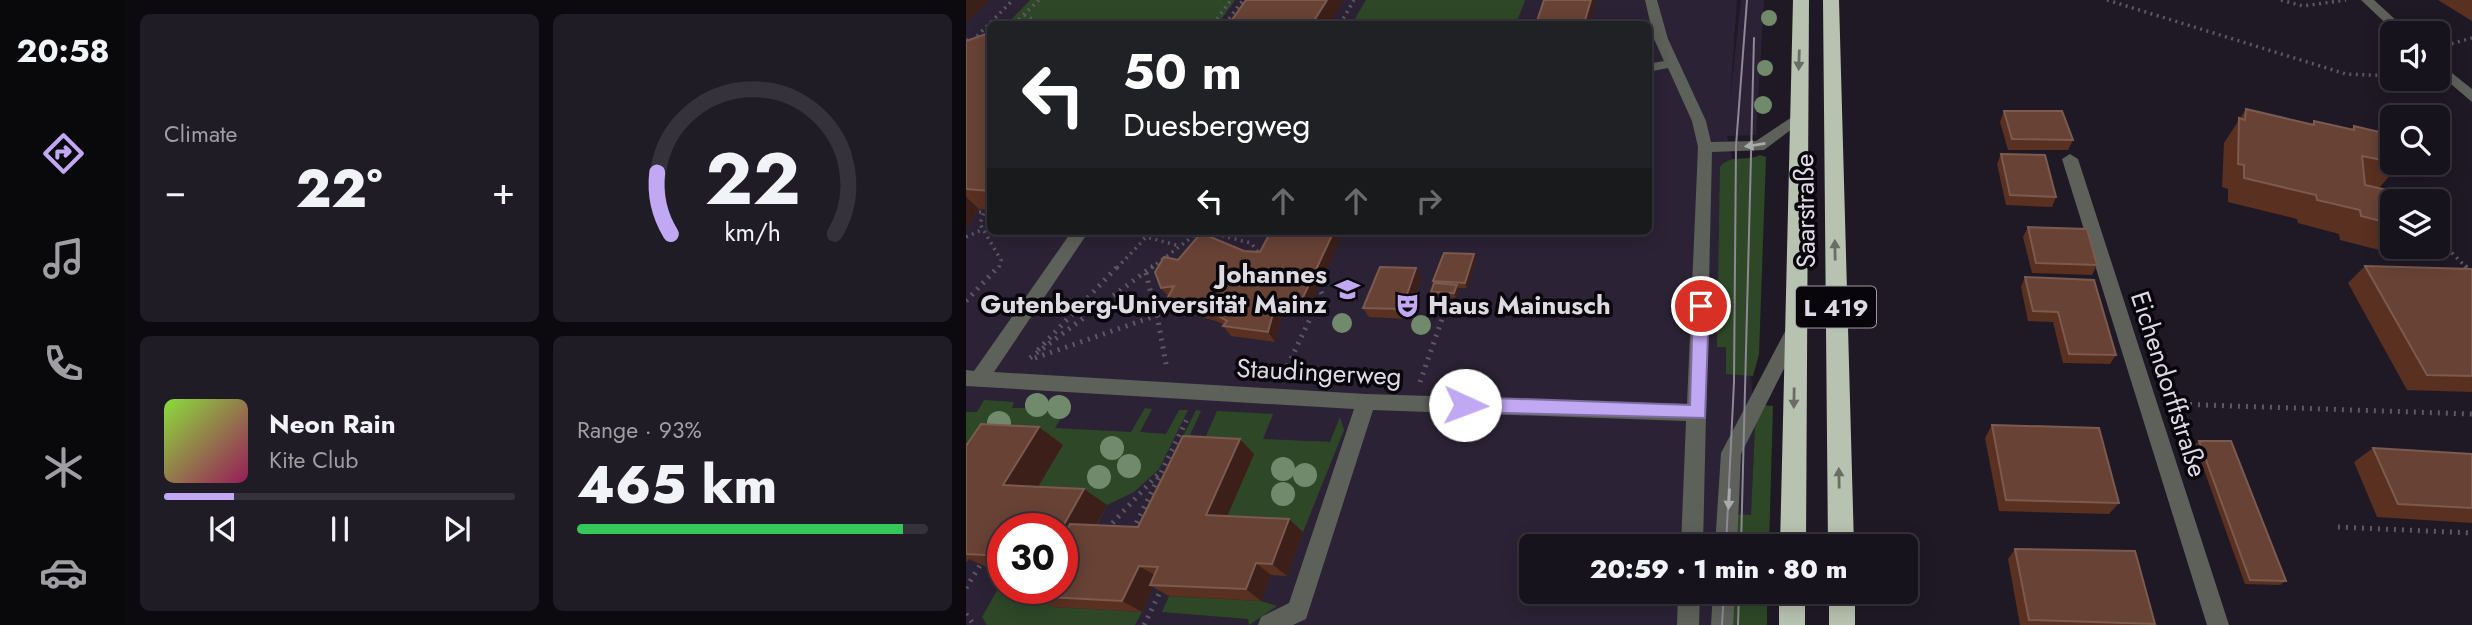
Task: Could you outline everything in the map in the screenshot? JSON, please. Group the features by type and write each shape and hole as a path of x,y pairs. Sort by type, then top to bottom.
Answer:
{"highway":[{"name":"Saarstraße","path":"1793,534 1797,120 1801,0"},
{"name":"Saarstraße","path":"1831,0 1841,534"},
{"path":"1792,604 1792,625"},
{"path":"1842,604 1842,625"}],"street":[{"path":"1651,0 1661,39 1699,121 1705,147 1699,412 1693,534"},
{"path":"2367,0 2390,21"},
{"path":"1652,67 1673,63"},
{"path":"2450,77 2472,97"},
{"path":"1705,147 1759,146 1797,120"},
{"name":"Eichendorffstraße","path":"2070,159 2145,403 2218,625"},
{"name":"Staudingerweg","path":"973,378 1078,235"},
{"name":"Saarstraße","path":"1727,534 1731,453 1795,329"},
{"name":"Staudingerweg","path":"973,378 1366,402 1699,412"},
{"path":"1269,625 1298,611 1366,402"},
{"path":"1688,625 1689,604"},
{"path":"1722,625 1723,604"}],"path":[{"path":"992,21 1013,0"},
{"path":"1019,21 1039,0"},
{"path":"1215,21 1231,0"},
{"path":"1228,21 1243,0"},
{"path":"1342,21 1354,0"},
{"path":"2107,0 2346,74 2380,75"},
{"path":"2281,0 2303,6 2347,0"},
{"path":"1024,15 1036,21"},
{"path":"1230,18 1239,19"},
{"path":"972,41 987,26"},
{"path":"2450,44 2472,38"},
{"path":"966,40 978,41"},
{"path":"966,212 984,212 980,224 987,234"},
{"path":"966,237 984,229"},
{"path":"968,299 998,271 1001,260 987,235"},
{"path":"1142,235 1181,246"},
{"path":"1027,360 1196,235"},
{"path":"1227,235 1251,243 1265,260 1268,249"},
{"path":"1027,360 1147,236"},
{"path":"2450,251 2472,273"},
{"path":"1027,360 1173,309 1153,302 1146,285 1146,273"},
{"path":"1273,396 1322,294 1319,288"},
{"path":"1413,403 1448,302"},
{"path":"1157,315 1170,390"},
{"path":"1129,539 1200,392"},
{"path":"2145,403 2472,414"},
{"path":"1099,537 1161,471"},
{"path":"2338,527 2472,533"},
{"path":"966,588 985,557"},
{"path":"1144,625 1167,578"},
{"path":"966,614 974,625"}],"shaded area":[{"name":"Johannes Gutenberg-Universität Mainz","path":"966,0 1737,0 1730,100 1741,0 1764,0 1756,135 1727,136 1732,159 1753,159 1751,375 1755,426 1750,534 1519,534 1519,604 1748,604 1747,625 966,625"}],"green space":[{"path":"1030,0 1235,0 1220,21 1010,21"},
{"path":"1366,0 1525,0 1517,21 1354,21"},
{"path":"1760,155 1766,157 1759,354 1753,376 1726,374 1726,347 1717,347 1720,167 1733,159"},
{"path":"984,400 1014,402 1012,408 1025,408 1029,402 1069,405 1055,428 1131,432 1145,408 1152,409 1140,432 1166,434 1179,410 1188,410 1159,469 1134,492 1107,505 1029,502 966,505 966,412 977,412"},
{"path":"1763,405 1773,406 1769,534 1733,534 1734,514 1751,515 1755,426"},
{"path":"1196,410 1201,411 1190,435 1206,436 1217,411 1273,414 1263,439 1330,442 1340,417 1344,430 1303,532 1222,528 1254,454 1147,509"},
{"path":"1169,596 1261,601 1277,606 1249,625 1248,619 1162,612"},
{"path":"989,604 1055,604 1054,607 1142,612 1135,625 987,625 982,617"},
{"path":"1730,604 1767,604 1767,625 1729,625"}],"building":[{"path":"1246,0 1327,0 1314,21 1231,21"},
{"path":"1544,0 1591,0 1585,21 1537,21"},
{"path":"987,34 987,191 966,189 966,41"},
{"path":"2246,109 2314,125 2314,121 2354,130 2354,126 2380,132 2380,160 2362,156 2365,185 2383,189 2380,189 2380,221 2361,216 2360,210 2317,200 2316,195 2244,178 2244,165 2238,164 2239,118 2245,120"},
{"path":"2004,111 2062,111 2073,140 2012,139"},
{"path":"2001,154 2045,155 2056,197 2010,195"},
{"path":"2028,227 2087,229 2097,265 2036,263"},
{"path":"1199,235 1206,235 1244,251 1260,252 1269,235 1332,235 1299,306 1275,306 1268,332 1223,326 1227,321 1211,312 1167,299 1174,286 1161,288 1155,272 1164,257 1178,260"},
{"path":"1444,253 1474,254 1465,283 1433,281"},
{"path":"2365,266 2472,269 2472,376 2427,375"},
{"path":"1380,267 1416,268 1402,309 1363,308"},
{"path":"2025,277 2094,280 2116,355 2069,354 2058,312 2033,311"},
{"path":"1434,283 1457,285 1454,293 1431,292"},
{"path":"981,424 1039,427 1003,485 1084,489 1070,513 987,513 987,555 966,554 966,446"},
{"path":"1992,425 2099,428 2119,503 2006,500"},
{"path":"1183,436 1240,439 1206,515 1289,519 1272,564 1256,563 1246,589 1150,585 1158,567 1139,566 1122,601 1078,599 1078,524 1138,527"},
{"path":"2199,441 2231,441 2286,581 2250,580"},
{"path":"2373,448 2472,454 2472,508 2398,504"},
{"path":"2015,549 2135,551 2155,624 2029,620"}],"tram line":[{"path":"1727,534 1734,382 1736,146 1747,0"},
{"path":"1741,534 1754,38"},
{"path":"1722,625 1723,604"},
{"path":"1738,625 1739,604"}],"place":[{"name":"Johannes Gutenberg-Universität Mainz","path":"1347,289"},
{"name":"Haus Mainusch","path":"1408,305"}],"route":[{"path":"1465,405 1699,412 1701,306"}]}
